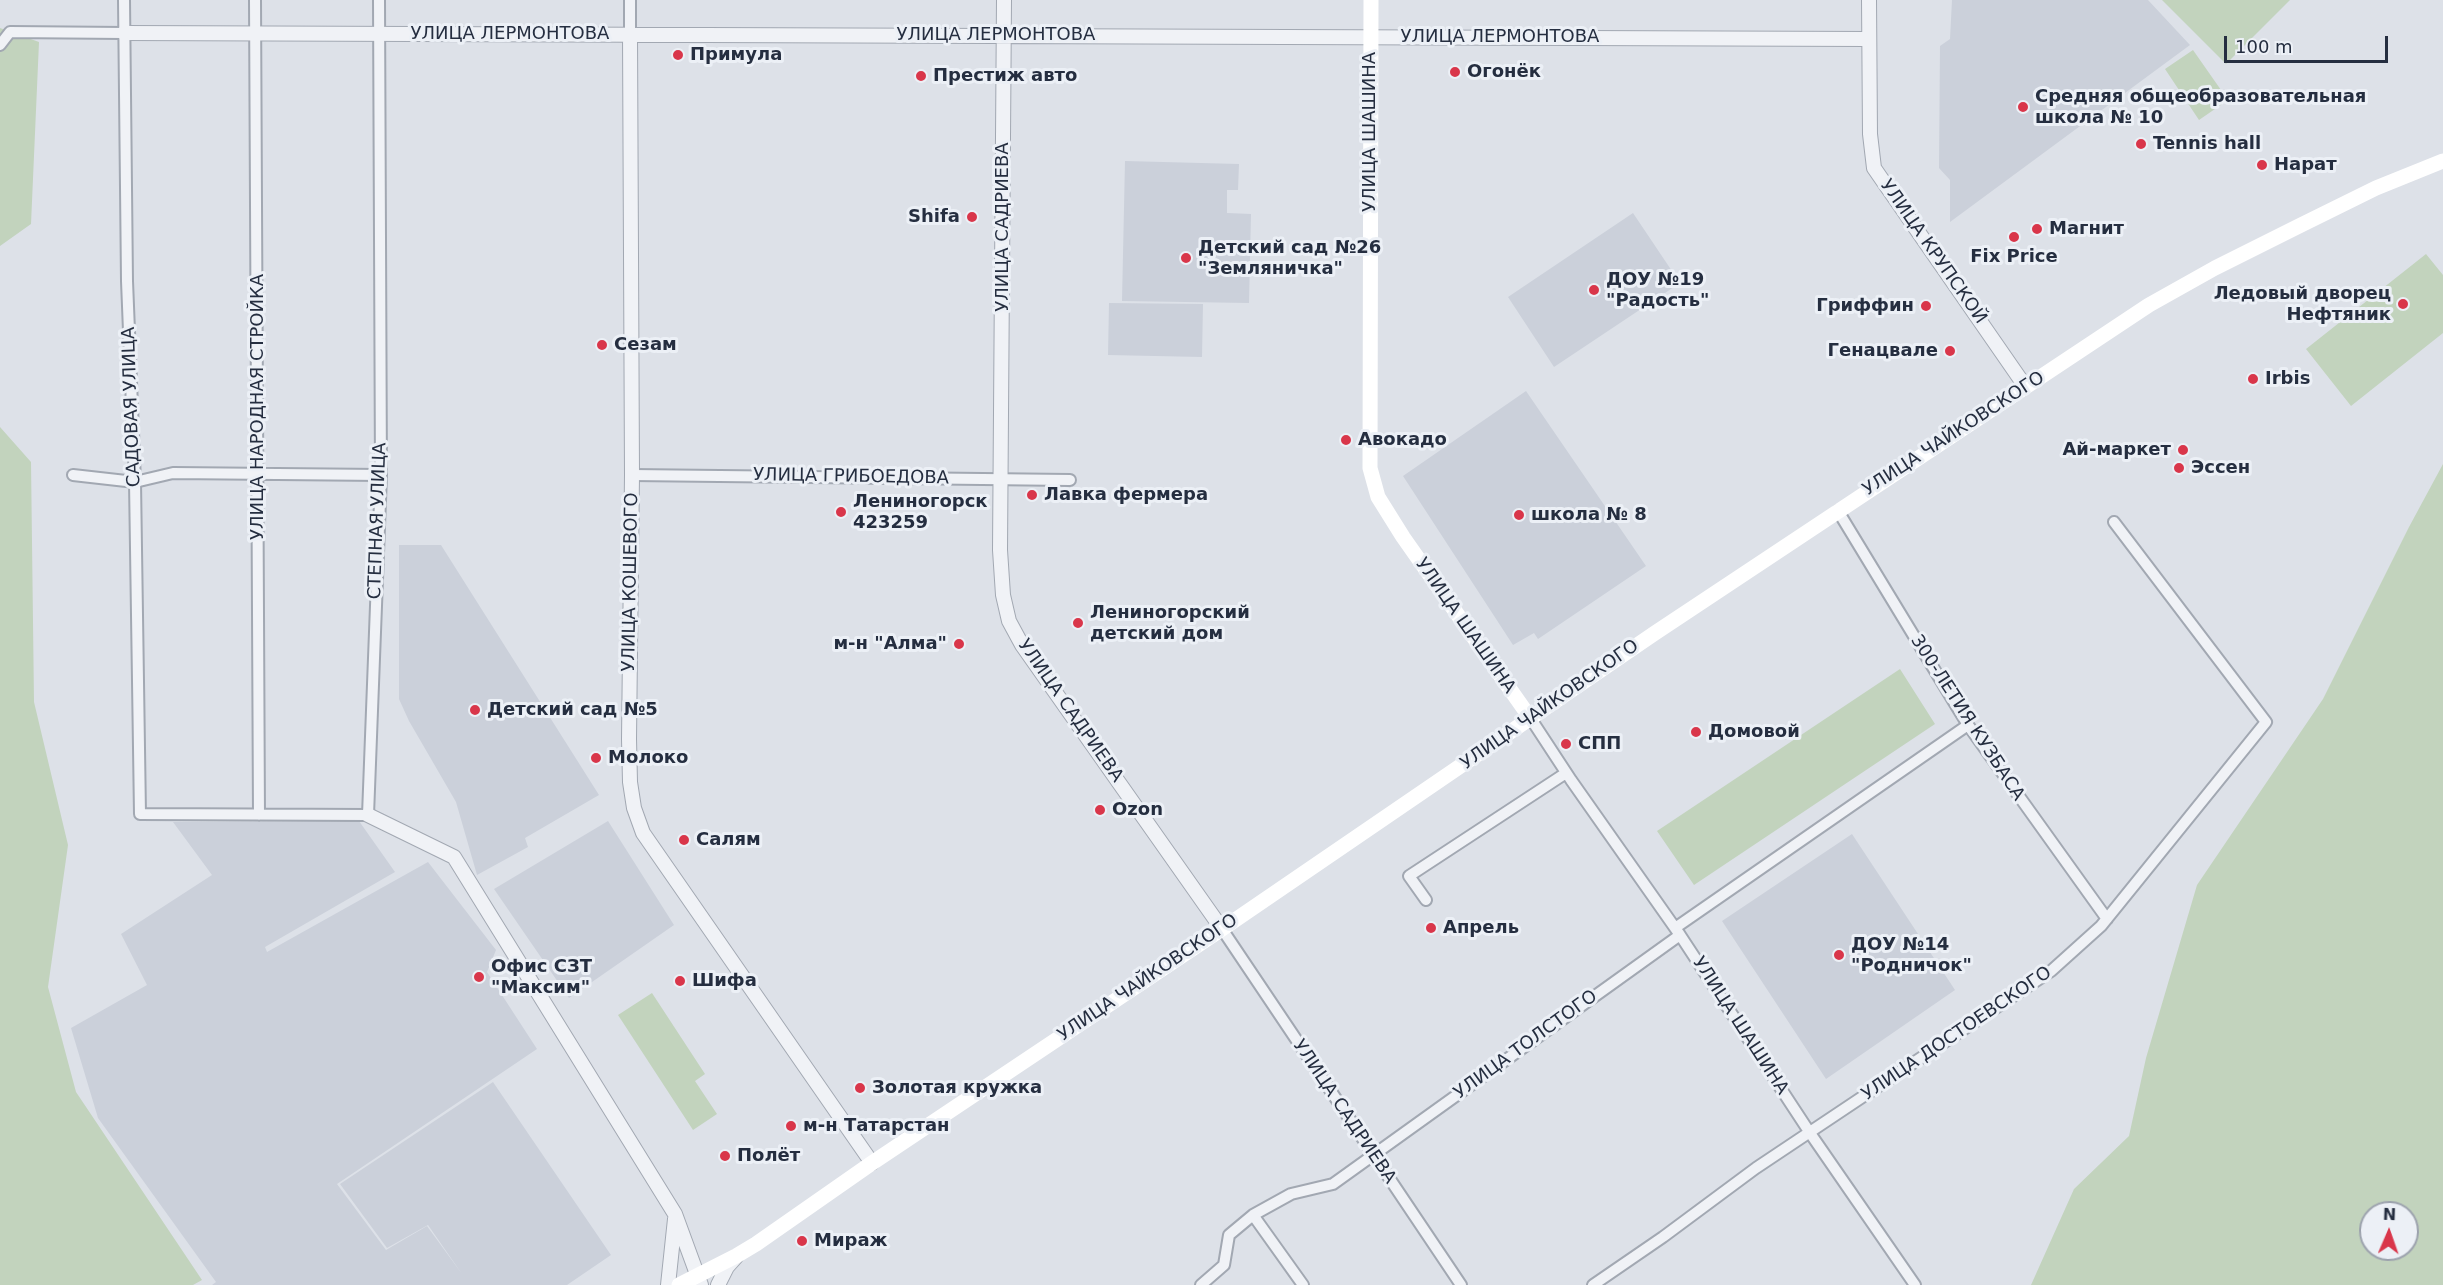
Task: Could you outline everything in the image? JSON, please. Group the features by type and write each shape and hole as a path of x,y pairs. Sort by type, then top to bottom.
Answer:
{"main road":[{"name":"УЛИЦА ШАШИНА","path":"1371,0 1370,468 1378,497 1403,537 1531,719"},
{"name":"УЛИЦА ЧАЙКОВСКОГО","path":"679,1285 700,1280 736,1257 1838,511 2149,305 2206,273 2376,188 2443,161"}],"street":[{"name":"САДОВАЯ УЛИЦА","path":"124,0 127,281 135,482 140,814 259,815"},
{"name":"УЛИЦА НАРОДНАЯ СТРОЙКА","path":"255,0 257,33 259,815"},
{"name":"СТЕПНАЯ УЛИЦА","path":"368,815 381,475 379,0"},
{"name":"УЛИЦА КОШЕВОГО","path":"630,0 632,476 629,739 630,782 634,808 643,832 872,1163"},
{"name":"УЛИЦА САДРИЕВА","path":"1004,0 1001,579 1009,621 1022,645 1222,929 1461,1285"},
{"name":"УЛИЦА КРУПСКОЙ","path":"1869,0 1870,134 1874,168 2025,386"},
{"path":"0,45 10,32 124,33"},
{"name":"УЛИЦА ЛЕРМОНТОВА","path":"124,33 1868,39"},
{"path":"73,475 135,482 173,472 381,475"},
{"name":"УЛИЦА ГРИБОЕДОВА","path":"632,476 1070,480"},
{"name":"300-ЛЕТИЯ КУЗБАСА","path":"1838,511 1968,725 2107,919"},
{"name":"УЛИЦА ДОСТОЕВСКОГО","path":"1593,1285 1663,1237 1756,1168 2040,981 2107,919 2266,722 2114,522"},
{"name":"УЛИЦА ШАШИНА","path":"1531,719 1566,773 1678,932 1810,1133 1915,1285"},
{"name":"УЛИЦА ТОЛСТОГО","path":"1201,1285 1224,1265 1229,1235 1253,1215 1291,1194 1333,1184 1678,932 1968,725"},
{"path":"1426,900 1409,876 1566,773"},
{"path":"259,815 368,815 454,858 675,1214 700,1280"},
{"path":"668,1285 673,1256 675,1214"},
{"path":"1253,1215 1303,1285"},
{"path":"718,1285 727,1267 736,1257"}],"shaded area":[{"name":"Средняя общеобразовательная школа № 10","path":"1952,0 2148,0 2190,45 1950,222 1950,180 1939,168 1940,46 1950,39"},
{"name":"Детский сад №26 \"Земляничка\"","path":"1125,161 1239,164 1238,190 1227,190 1227,213 1251,214 1249,303 1122,301"},
{"name":"ДОУ №19 \"Радость\"","path":"1633,213 1680,283 1554,367 1508,297"},
{"path":"1109,303 1203,304 1202,357 1108,355"},
{"name":"школа № 8","path":"1526,391 1646,566 1538,639 1534,633 1513,645 1403,476"},
{"name":"Детский сад №5","path":"399,545 441,545 599,795 525,838 528,847 477,875 456,802 409,721 399,699"},
{"path":"359,821 395,872 265,947 267,952 428,862 496,950 487,972 537,1049 337,1184 386,1250 427,1226 462,1274 428,1225 387,1248 340,1184 493,1082 611,1255 567,1285 212,1285 216,1282 98,1118 71,1028 147,985 121,934 212,875 173,822"},
{"path":"608,821 674,925 569,998 494,889"},
{"name":"ДОУ №14 \"Родничок\"","path":"1852,834 1955,990 1826,1079 1722,921"}],"green space":[{"path":"2162,0 2290,0 2226,64"},
{"path":"0,28 39,42 31,224 0,246"},
{"path":"2193,50 2228,100 2199,120 2165,69"},
{"name":"Ледовый дворец Нефтяник","path":"2426,254 2443,275 2443,333 2351,406 2306,349"},
{"path":"0,427 31,462 34,702 68,845 48,987 76,1092 202,1280 193,1285 0,1285"},
{"path":"2443,464 2443,1285 2031,1285 2074,1189 2129,1136 2146,1058 2197,885 2323,699"},
{"path":"1900,669 1935,724 1694,885 1657,831"},
{"path":"652,993 705,1074 695,1081 717,1114 693,1130 618,1015"}],"place":[{"name":"Примула","path":"678,55"},
{"name":"Огонёк","path":"1455,72"},
{"name":"Престиж авто","path":"921,76"},
{"name":"Средняя общеобразовательная школа № 10","path":"2023,107"},
{"name":"Tennis hall","path":"2141,144"},
{"name":"Нарат","path":"2262,165"},
{"name":"Shifa","path":"972,217"},
{"name":"Магнит","path":"2037,229"},
{"name":"Fix Price","path":"2014,237"},
{"name":"Детский сад №26 \"Земляничка\"","path":"1186,258"},
{"name":"ДОУ №19 \"Радость\"","path":"1594,290"},
{"name":"Ледовый дворец Нефтяник","path":"2403,304"},
{"name":"Гриффин","path":"1926,306"},
{"name":"Сезам","path":"602,345"},
{"name":"Генацвале","path":"1950,351"},
{"name":"Irbis","path":"2253,379"},
{"name":"Авокадо","path":"1346,440"},
{"name":"Ай-маркет","path":"2183,450"},
{"name":"Эссен","path":"2179,468"},
{"name":"Лавка фермера","path":"1032,495"},
{"name":"Лениногорск 423259","path":"841,512"},
{"name":"школа № 8","path":"1519,515"},
{"name":"Лениногорский детский дом","path":"1078,623"},
{"name":"м-н \"Алма\"","path":"959,644"},
{"name":"Детский сад №5","path":"475,710"},
{"name":"Домовой","path":"1696,732"},
{"name":"СПП","path":"1566,744"},
{"name":"Молоко","path":"596,758"},
{"name":"Ozon","path":"1100,810"},
{"name":"Салям","path":"684,840"},
{"name":"Апрель","path":"1431,928"},
{"name":"ДОУ №14 \"Родничок\"","path":"1839,955"},
{"name":"Офис СЗТ \"Максим\"","path":"479,977"},
{"name":"Шифа","path":"680,981"},
{"name":"Золотая кружка","path":"860,1088"},
{"name":"м-н Татарстан","path":"791,1126"},
{"name":"Полёт","path":"725,1156"},
{"name":"Мираж","path":"802,1241"}]}
